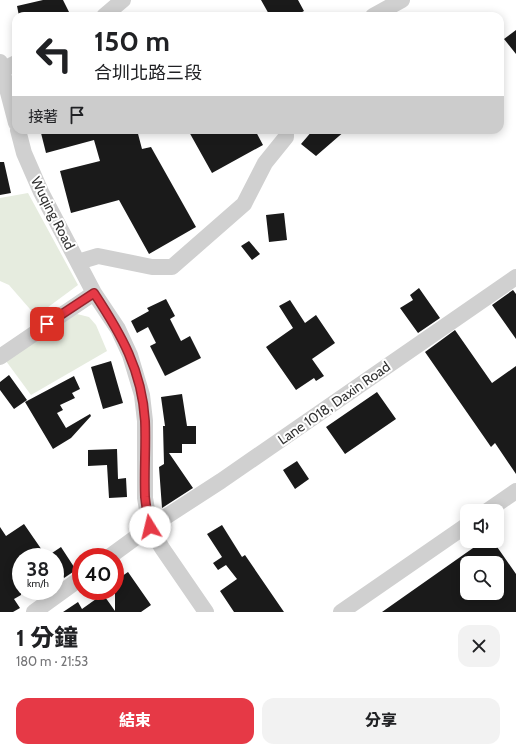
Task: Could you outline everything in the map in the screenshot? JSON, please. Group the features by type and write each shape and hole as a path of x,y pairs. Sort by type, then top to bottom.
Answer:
{"street":[{"path":"380,12 402,0"},
{"path":"108,12 120,1"},
{"path":"12,64 0,65 12,108"},
{"name":"Wuqing Road","path":"19,134 24,153 32,173 94,293 118,329 130,355 142,395 145,421 145,498 150,527 162,548 206,612"},
{"path":"78,262 98,256 152,267 172,267 244,204 266,163 286,137 286,134"},
{"name":"Lane 1018, Daxin Road","path":"121,548 516,277"},
{"path":"0,357 94,293"},
{"path":"497,504 516,491"},
{"path":"341,612 460,530"},
{"path":"34,612 72,585"}],"shaded area":[{"path":"28,193 78,285 36,316 9,285 0,281 0,198"},
{"path":"77,314 89,317 96,325 107,351 31,395 6,361"}],"building":[{"path":"43,0 63,0 69,12 18,12 17,6"},
{"path":"261,0 298,0 304,11 302,12 268,12"},
{"path":"516,30 516,54 504,39"},
{"path":"41,134 138,134 142,149 151,147 196,227 149,254 119,200 71,213 60,171 100,161 94,140 46,153"},
{"path":"190,134 257,134 263,145 212,173"},
{"path":"310,134 341,134 316,156 301,144"},
{"path":"0,162 4,162 11,193 0,195"},
{"path":"284,213 287,240 269,242 266,215"},
{"path":"249,241 260,254 252,260 241,246"},
{"path":"419,288 440,318 418,333 400,308 413,300 410,295"},
{"path":"513,290 516,294 516,339 492,305"},
{"path":"166,299 175,316 170,319 181,341 190,336 201,358 165,376 150,346 156,343 148,327 137,333 131,321 149,311 147,308"},
{"path":"290,300 305,323 316,315 335,343 312,359 324,376 316,381 314,378 296,390 266,347 293,328 279,306"},
{"path":"455,330 492,383 516,366 516,474 495,443 491,447 425,352"},
{"path":"111,361 123,403 103,409 91,367"},
{"path":"9,375 27,400 14,409 0,390 0,382"},
{"path":"74,376 80,389 72,393 75,398 60,405 63,410 57,413 66,428 90,414 91,416 71,438 53,449 25,402"},
{"path":"377,392 396,419 345,454 326,427"},
{"path":"182,394 187,426 196,426 196,444 182,444 182,453 169,453 193,488 162,508 159,467 164,464 163,426 165,426 161,397"},
{"path":"117,449 118,479 126,478 127,497 109,498 107,465 88,466 88,450"},
{"path":"297,461 309,479 295,489 283,470"},
{"path":"24,524 41,548 12,548 12,600 15,600 20,608 13,612 0,612 0,527 6,536"},
{"path":"222,525 242,557 245,555 284,612 234,612 220,591 237,579 226,565 218,570 213,563 222,557 207,534"},
{"path":"473,548 498,548 503,556 462,556"},
{"path":"64,552 72,564 72,573 64,578"},
{"path":"460,557 460,600 504,600 504,557 516,574 516,612 382,612"},
{"path":"128,572 151,605 141,612 63,612 78,602 82,609 95,600 107,600 115,611 115,600 124,600 124,575"}],"route":[{"path":"47,324 94,293 118,329 130,355 142,395 145,421 145,498 150,527"}]}
